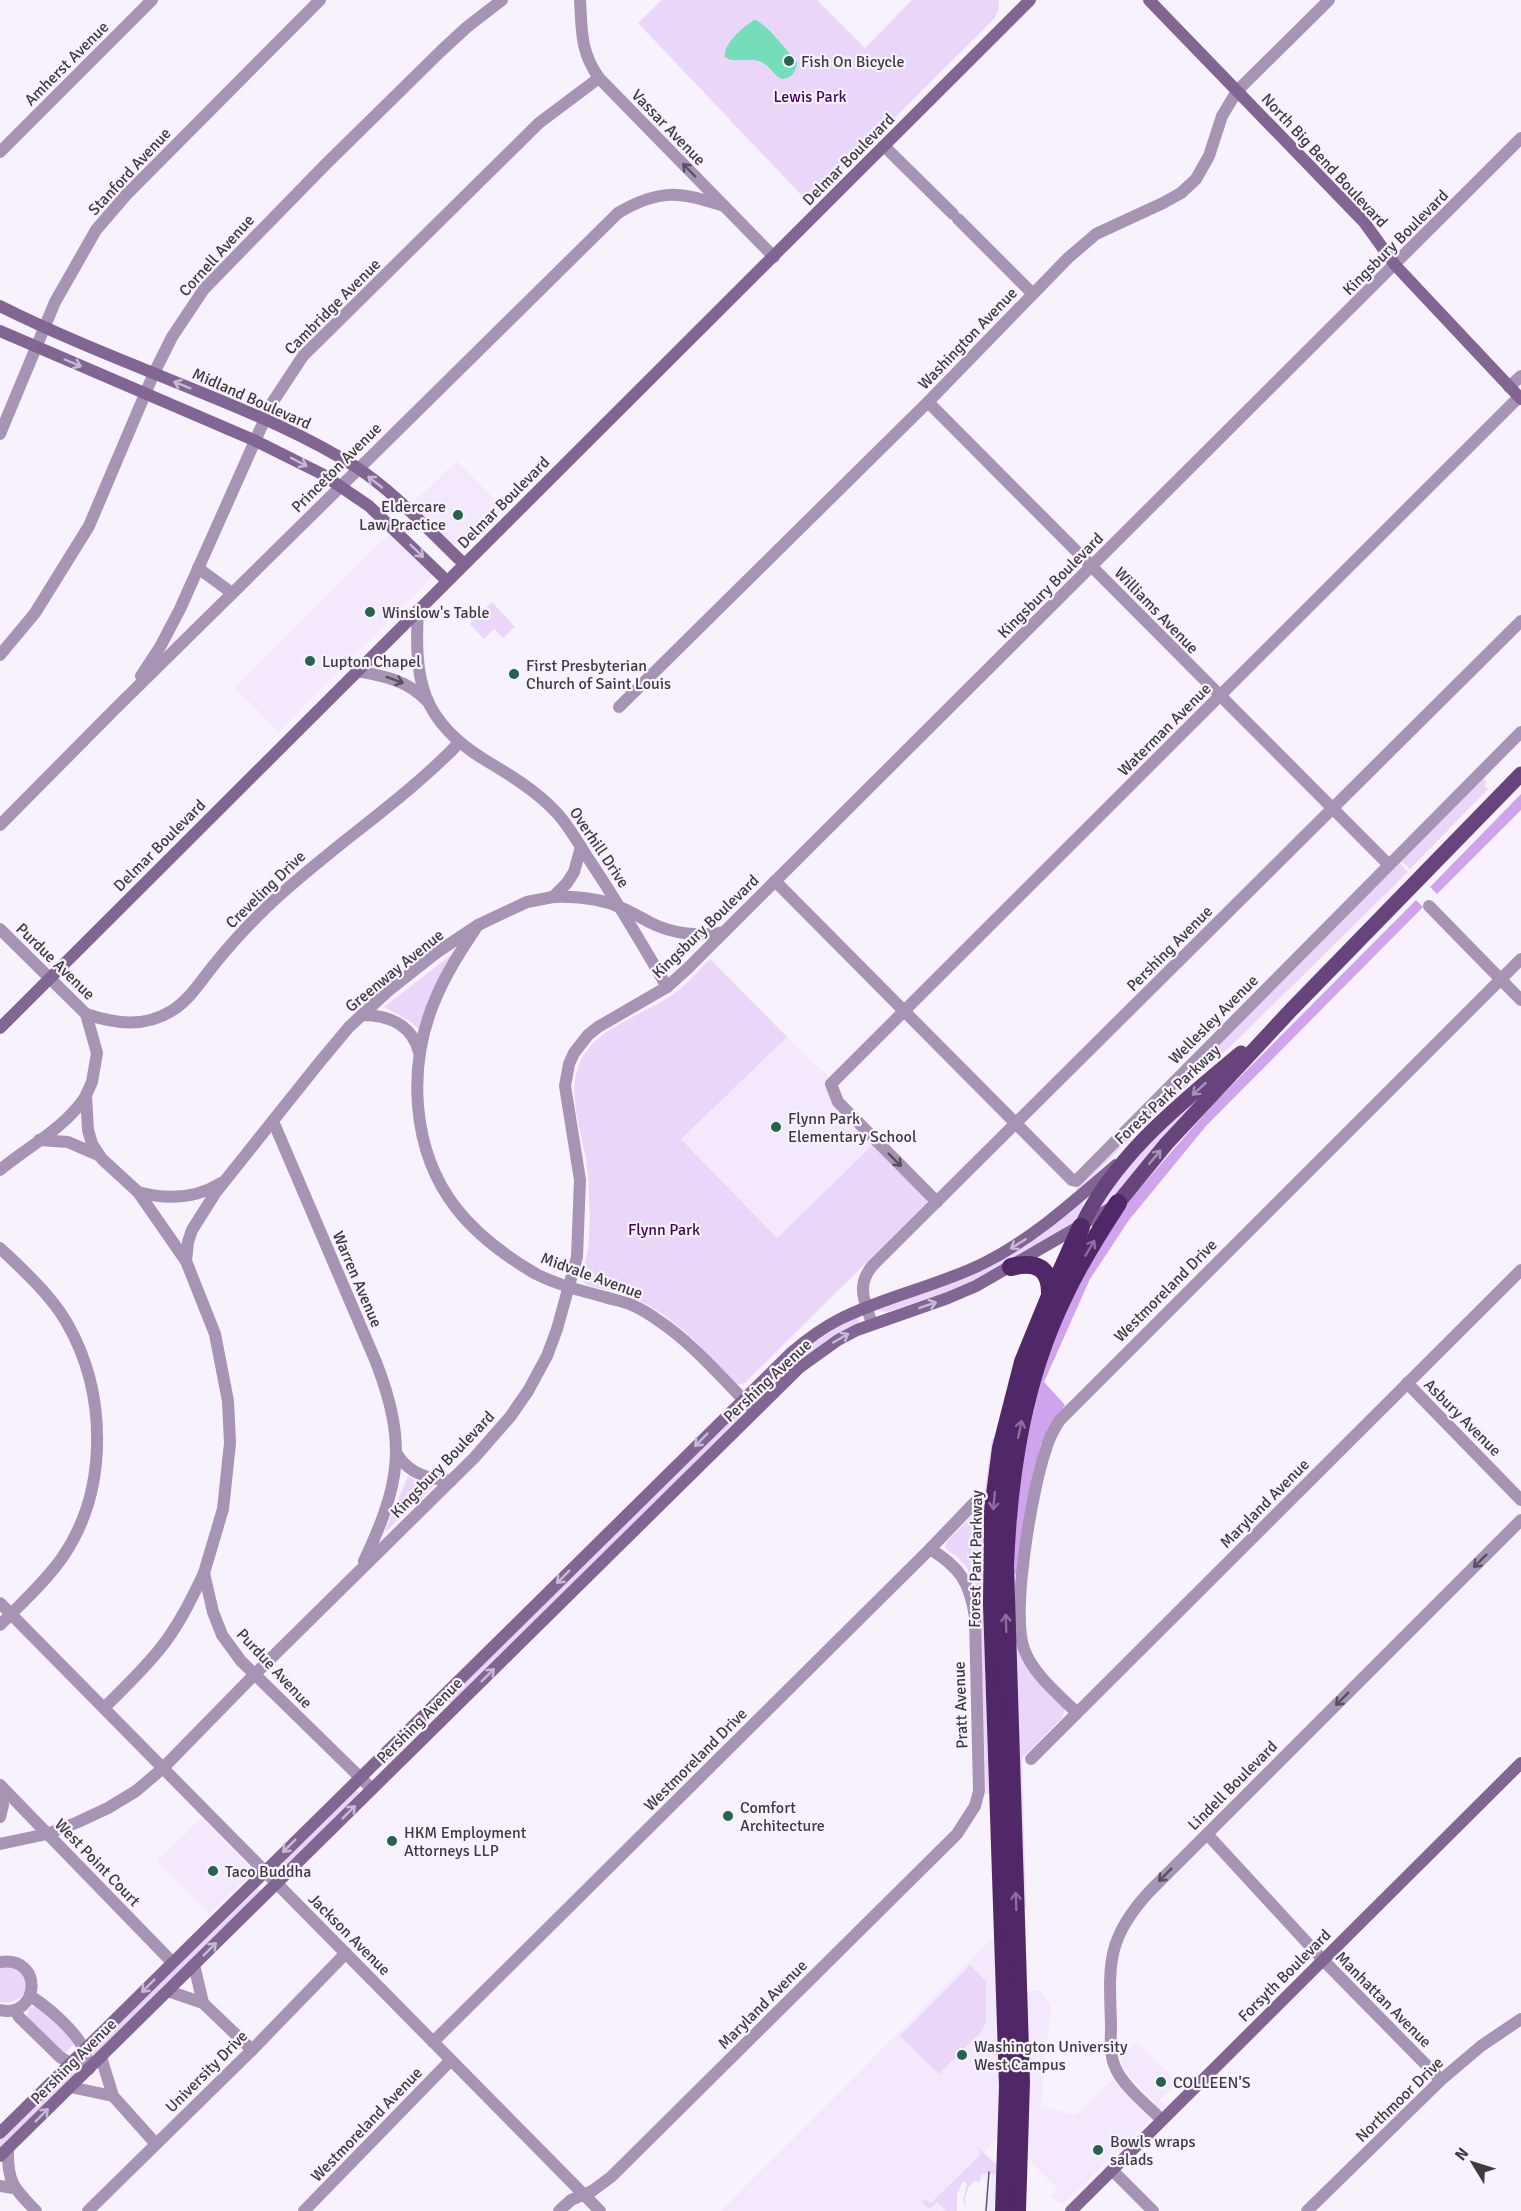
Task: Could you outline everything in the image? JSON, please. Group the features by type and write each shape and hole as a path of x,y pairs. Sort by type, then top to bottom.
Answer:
{"highway":[{"name":"Forest Park Parkway","path":"1004,2211 1012,2002 1005,1565 1008,1503 1018,1431 1049,1329 1083,1259 1118,1203"},
{"name":"Forest Park Parkway","path":"1017,2211 1021,2127 1012,2002 992,1605 992,1533 997,1476 1007,1421 1023,1362 1081,1227"},
{"path":"1011,1267 1031,1264 1043,1270 1049,1280 1050,1296"}],"main road":[{"name":"North Big Bend Boulevard","path":"1149,0 1364,222 1395,265 1520,398"},
{"name":"Delmar Boulevard","path":"0,1028 885,146 1027,1"},
{"name":"Midland Boulevard","path":"0,306 264,419 314,443 358,469 386,490 464,564"},
{"path":"0,331 295,459 341,486 392,526 447,581"},
{"name":"Forest Park Parkway","path":"1118,1203 1167,1143 1291,1010 1521,774"},
{"name":"Forest Park Parkway","path":"1081,1227 1105,1184 1128,1155 1216,1074 1291,1010"},
{"name":"Pershing Avenue","path":"0,2133 777,1365 808,1339 838,1320 940,1282 985,1263 1012,1248 1049,1223 1128,1155"},
{"name":"Pershing Avenue","path":"4,2152 799,1368 838,1340 872,1323 948,1298 1011,1267 1118,1203"},
{"name":"Forsyth Boulevard","path":"1071,2211 1521,1763"}],"street":[{"name":"Amherst Avenue","path":"1,152 152,0"},
{"name":"Stanford Avenue","path":"0,434 34,347 65,281 110,212 320,0"},
{"name":"Cornell Avenue","path":"0,655 35,613 89,526 154,373 189,310 218,273 441,51 502,0"},
{"name":"Washington Avenue","path":"619,707 928,402 1068,258 1096,234 1181,193 1196,178 1209,156 1222,116 1237,91 1329,0"},
{"name":"Vassar Avenue","path":"581,1 584,49 589,64 598,78 774,257"},
{"name":"Cambridge Avenue","path":"115,709 134,686 160,647 256,441 264,419 290,372 313,345 539,123 598,78"},
{"name":"Kingsbury Boulevard","path":"0,1844 47,1834 108,1808 136,1791 163,1768 359,1570 451,1481 510,1417 528,1391 547,1356 577,1257 580,1180 565,1086 569,1064 580,1043 598,1027 667,987 1521,138"},
{"path":"885,146 1033,294"},
{"name":"Princeton Avenue","path":"0,825 618,213 652,197 670,195 692,196 724,206"},
{"path":"1509,387 1521,376"},
{"name":"Waterman Avenue","path":"937,1202 838,1102 831,1084 1520,398"},
{"name":"Williams Avenue","path":"928,402 1389,865"},
{"path":"198,568 232,593"},
{"name":"Overhill Drive","path":"418,610 419,666 427,701"},
{"name":"Pershing Avenue","path":"872,1323 862,1288 867,1272 1521,621"},
{"name":"Overhill Drive","path":"357,671 398,680 420,693 444,728 459,743 525,785 555,810 573,832 622,908 667,987"},
{"name":"Wellesley Avenue","path":"776,881 1016,1124 1072,1180 1076,1181 1521,732"},
{"name":"Creveling Drive","path":"86,1014 106,1020 137,1023 173,1010 186,1000 233,943 266,908 330,851 406,793 459,743"},
{"path":"553,897 567,884 574,872 581,847"},
{"name":"Greenway Avenue","path":"186,1261 188,1242 200,1215 349,1027 436,953 478,926 527,902 553,897 578,896 622,908 668,930 698,934 724,932"},
{"path":"1429,906 1521,1000"},
{"name":"Midvale Avenue","path":"478,926 454,961 439,991 419,1054 417,1096 423,1136 430,1162 456,1208 494,1245 539,1275 569,1288 631,1304 659,1321 688,1344 755,1411"},
{"name":"Purdue Avenue","path":"0,929 86,1014 97,1053 92,1082 86,1095 88,1130 92,1144 98,1155 138,1192 186,1261 215,1334 224,1370 230,1443 223,1509 204,1574 213,1612 222,1635 233,1651 255,1674 372,1789"},
{"name":"Westmoreland Drive","path":"1077,1713 1036,1670 1025,1651 1020,1633 1029,1525 1043,1460 1052,1433 1070,1408 1521,958"},
{"path":"362,1015 384,1017 401,1024 413,1036 419,1054"},
{"path":"0,1170 73,1114 86,1095"},
{"name":"Warren Avenue","path":"273,1121 388,1393 394,1421 397,1454 390,1498 359,1570"},
{"name":"Purdue Avenue","path":"39,1140 68,1142 98,1155"},
{"name":"Greenway Avenue","path":"138,1192 166,1198 184,1197 225,1181"},
{"path":"0,1248 51,1301 66,1322 78,1345 89,1374 98,1447 93,1481 83,1516 73,1538 46,1577 0,1625"},
{"name":"Maryland Avenue","path":"1031,1759 1521,1270"},
{"name":"Asbury Avenue","path":"1407,1383 1521,1500"},
{"path":"397,1454 405,1466 422,1476 451,1481"},
{"name":"Westmoreland Drive","path":"433,2042 978,1499"},
{"name":"Lindell Boulevard","path":"1162,2120 1117,2072 1112,2057 1109,1976 1112,1954 1121,1928 1131,1911 1521,1520"},
{"name":"Pratt Avenue","path":"930,1549 958,1569 972,1597 975,1617 979,1791 975,1806"},
{"path":"104,1708 161,1649 188,1606 204,1574"},
{"name":"Jackson Avenue","path":"0,1602 600,2211"},
{"path":"0,1785 3,1806 0,1817"},
{"name":"West Point Court","path":"0,1785 172,1962"},
{"name":"Maryland Avenue","path":"559,2211 574,2199 585,2195 611,2177 957,1834 975,1806"},
{"name":"Manhattan Avenue","path":"1207,1834 1323,1960 1441,2080"},
{"name":"University Drive","path":"88,2211 252,2050 346,1953"},
{"path":"0,1962 12,1961 22,1965 29,1973 33,1987 24,2005 15,2010 0,2010"},
{"path":"194,1965 203,2002"},
{"path":"168,1990 203,2002 252,2050"},
{"path":"30,1996 43,2003 78,2039 84,2050 89,2069"},
{"path":"15,2010 19,2017 60,2057 89,2069"},
{"name":"Northmoor Drive","path":"1307,2211 1441,2080 1481,2046 1521,2019"},
{"path":"101,2057 113,2096 156,2144"},
{"name":"Westmoreland Avenue","path":"304,2211 451,2060"},
{"path":"70,2087 113,2096"},
{"path":"4,2152 13,2188 36,2211"},
{"path":"1112,2170 1153,2211"},
{"path":"0,2186 13,2188"}],"shaded area":[{"path":"754,20 770,31 797,61 795,71 791,76 782,79 759,61 733,60 725,57 730,41"},
{"path":"457,461 503,508 470,541 458,546 410,505"},
{"path":"391,532 432,574 430,579 278,732 235,688"},
{"path":"1521,794 1521,810 1437,894 1430,887"},
{"path":"1416,900 1423,907 1206,1126 1129,1220 1090,1279 1044,1382 1065,1405 1041,1444 1033,1473 1018,1574 1012,1574 1024,1432 1061,1315 1119,1212 1215,1102"},
{"name":"Flynn Park Elementary School","path":"787,1037 828,1076 826,1086 875,1143 777,1238 681,1138"},
{"path":"202,1818 251,1869 249,1876 209,1914 156,1861"},
{"name":"Washington University West Campus","path":"997,1934 1025,1991 1041,1991 1051,2005 1041,2106 1076,2115 1112,2080 1143,2112 1146,2110 1151,2118 1067,2201 1061,2204 1050,2197 1058,2189 1019,2150 1029,2105 937,2202 946,2211 721,2211"},
{"path":"1137,2042 1178,2082 1160,2100 1166,2106 1163,2109 1157,2108 1153,2103 1155,2101 1130,2077 1122,2065 1121,2059"},
{"path":"982,2174 999,2174 996,2179 994,2211 984,2211 986,2178 982,2178"}],"green space":[{"name":"Lewis Park","path":"662,0 817,0 865,48 912,0 998,0 999,5 993,20 809,203 638,23"},
{"path":"492,602 515,627 503,638 494,629 484,639 470,624"},
{"path":"1482,777 1487,782 1484,785 1488,789 1410,869 1401,861"},
{"path":"1399,862 1408,872 1231,1046 1137,1132 1077,1191 1075,1189"},
{"path":"455,952 421,1031 408,1020 384,1007"},
{"name":"Flynn Park","path":"710,959 787,1037 681,1139 777,1238 875,1143 928,1198 927,1202 746,1382 741,1384 732,1380 691,1337 658,1311 630,1297 588,1285 583,1279 589,1239 590,1211 587,1163 574,1092 579,1064 587,1050 598,1039 672,995"},
{"path":"1217,1080 1115,1197 1096,1211 1125,1166"},
{"path":"1083,1201 1074,1224 975,1281 887,1312 879,1311 879,1307 951,1283"},
{"path":"858,1316 860,1320 858,1323 818,1347 760,1397 755,1395 803,1350"},
{"path":"738,1411 739,1418 451,1705 446,1699"},
{"path":"992,1438 997,1441 985,1517 983,1552 989,1794 986,1794 980,1606 971,1575 959,1559 945,1547 947,1541 983,1505"},
{"path":"408,1476 422,1484 435,1485 384,1533"},
{"path":"1012,1574 1018,1574 1016,1634 1065,1709 1062,1718 1022,1758 1026,1907 1022,1911"},
{"path":"355,1790 360,1793 287,1869 282,1864"},
{"path":"258,1888 262,1891 94,2056 91,2056 91,2051"},
{"path":"12,1965 24,1975 27,1987 22,1996 12,2002 0,2002 0,1966"},
{"path":"970,1965 986,1981 986,2023 980,2033 939,2074 900,2036"},
{"path":"31,2007 40,2007 74,2041 66,2052 62,2052 28,2018 28,2010"},
{"path":"71,2071 74,2071 75,2075 0,2149 0,2139"},
{"path":"976,2146 997,2165 999,2174 982,2174 979,2183 975,2180 972,2183 966,2194 966,2211 963,2199 967,2184 963,2181 957,2194 957,2211 946,2211 937,2202 930,2209 923,2203 923,2199 931,2203 981,2154"}],"tram line":[{"path":"986,2211 989,2172"}],"place":[{"name":"Fish On Bicycle","path":"789,61"},
{"name":"Eldercare Law Practice","path":"458,515"},
{"name":"Winslow's Table","path":"370,612"},
{"name":"Lupton Chapel","path":"310,661"},
{"name":"First Presbyterian Church of Saint Louis","path":"514,674"},
{"name":"Flynn Park Elementary School","path":"776,1127"},
{"name":"Comfort Architecture","path":"728,1816"},
{"name":"HKM Employment Attorneys LLP","path":"392,1841"},
{"name":"Taco Buddha","path":"213,1871"},
{"name":"Washington University West Campus","path":"962,2055"},
{"name":"COLLEEN'S","path":"1161,2082"},
{"name":"Bowls wraps salads","path":"1098,2150"}]}
